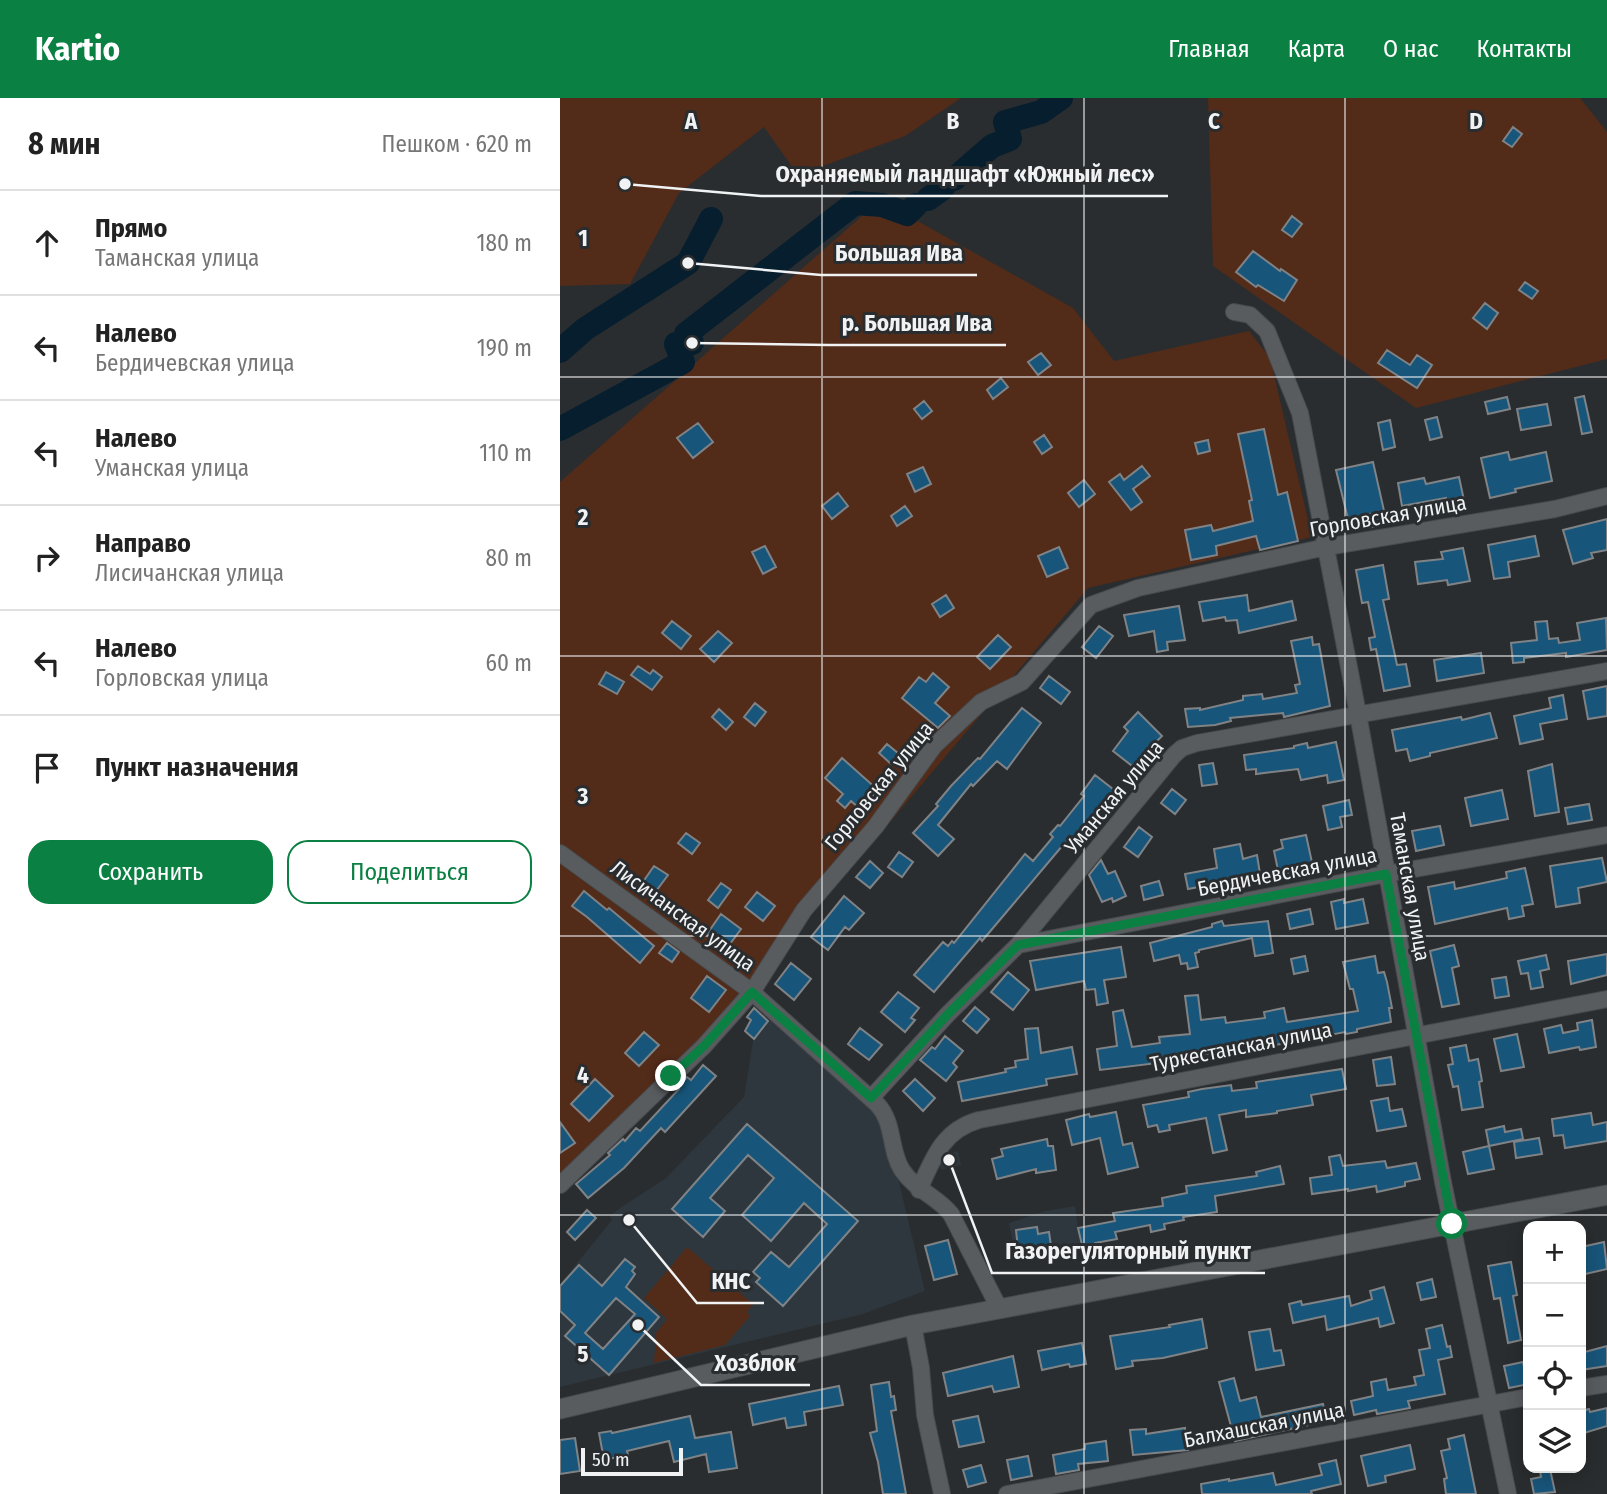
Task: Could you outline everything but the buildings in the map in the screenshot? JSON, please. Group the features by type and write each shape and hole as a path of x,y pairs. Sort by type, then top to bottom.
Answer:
{"street":[{"name":"Таманская улица","path":"1234,312 1250,315 1267,331 1300,413 1359,714 1386,874 1452,1224 1508,1494"},
{"name":"Горловская улица","path":"560,1185 704,1046 752,992 804,910 876,827 934,746 981,702 1022,682 1091,605 1138,588 1326,547 1555,509 1607,496"},
{"name":"Уманская улица","path":"871,1098 947,1015 1018,945 1182,748 1197,743 1607,671"},
{"name":"Бердичевская улица","path":"1018,945 1386,874 1607,835"},
{"name":"Лисичанская улица","path":"560,853 752,992 871,1098 886,1114 902,1170 919,1190 941,1202 951,1214 1000,1310"},
{"name":"Туркестанская улица","path":"919,1190 940,1146 952,1133 969,1123 1607,999"},
{"path":"560,1409 913,1325 1607,1195"},
{"path":"913,1325 921,1368 925,1415 942,1494"},
{"path":"1586,1387 1607,1384"},
{"name":"Балхашская улица","path":"1007,1494 1523,1398"}],"shaded area":[{"path":"560,98 961,98 905,136 798,175 764,127 679,193 630,284 560,286"},
{"path":"1208,98 1580,98 1607,132 1607,359 1416,408 1213,266"},
{"path":"880,200 1073,308 1114,361 1249,331 1270,358 1312,537 1088,588 736,1004 560,1178 560,482"},
{"path":"770,1020 884,1119 925,1291 863,1314 560,1387 560,1284 612,1220 610,1217 666,1178 744,1097 753,1041"},
{"path":"958,1151 961,1165 941,1170 937,1156"},
{"path":"1075,1206 1081,1248 1016,1261 1009,1223 1045,1211"},
{"path":"687,1247 753,1304 747,1312 750,1316 725,1345 654,1363 656,1333 667,1319 644,1298"}],"waterway":[{"path":"928,199 992,146 1010,139 1005,122 1041,112 1061,98"},
{"path":"560,429 683,362 676,344 692,343 686,334 855,203 882,205 907,214 916,205"},
{"path":"560,351 585,329 688,263 711,219"}],"place":[{"name":"Охраняемый ландшафт «Южный лес»","path":"625,184"},
{"name":"Большая Ива","path":"688,263"},
{"name":"р. Большая Ива","path":"692,343"},
{"name":"Газорегуляторный пункт","path":"949,1160"},
{"name":"КНС","path":"629,1220"},
{"name":"Хозблок","path":"638,1325"}],"route":[{"path":"671,1076 704,1046 752,992 871,1098 947,1015 1018,945 1386,874 1452,1224"}]}
